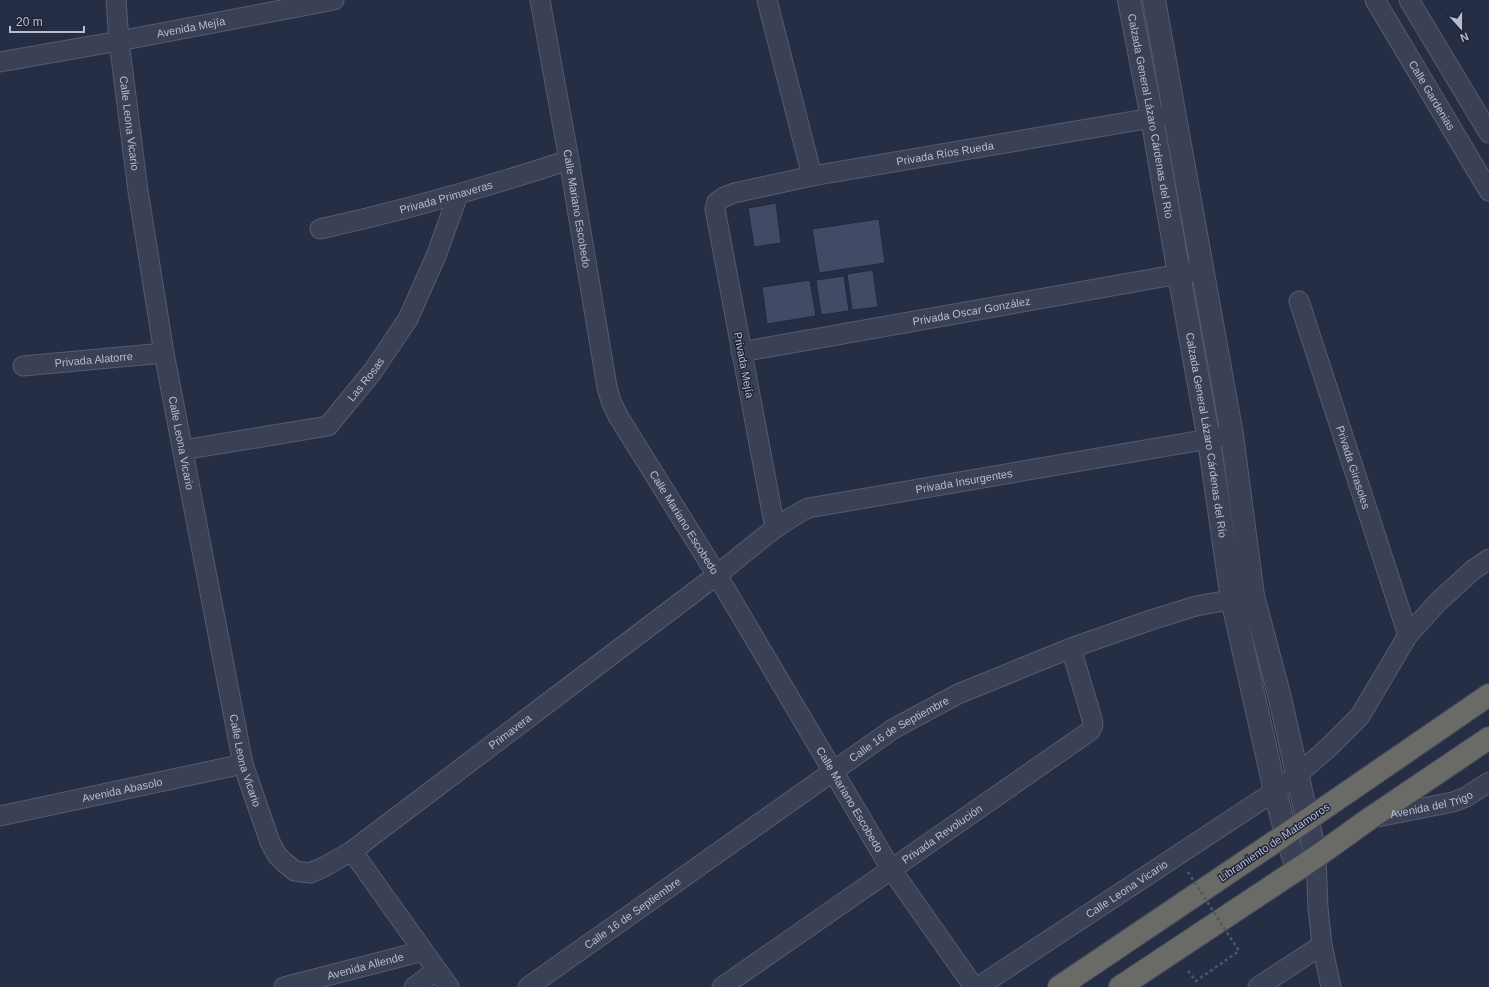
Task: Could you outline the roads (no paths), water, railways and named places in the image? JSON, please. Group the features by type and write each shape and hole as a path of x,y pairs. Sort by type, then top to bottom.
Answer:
{"highway":[{"name":"Libramiento de Matamoros","path":"1059,987 1308,820 1489,695"},
{"path":"1120,987 1297,868 1316,857 1369,819 1489,738"}],"street":[{"name":"Calle Leona Vicario","path":"116,0 119,41 138,190 164,353 244,764 270,842 277,855 295,871"},
{"name":"Avenida Mejía","path":"0,62 334,0"},
{"name":"Calle Mariano Escobedo","path":"540,0 611,402 618,416 717,575 891,869 974,987"},
{"path":"767,0 812,176"},
{"name":"Calzada General Lázaro Cárdenas del Río","path":"1129,0 1152,118 1178,274 1209,440 1243,597 1275,791 1286,834 1297,868"},
{"name":"Calzada General Lázaro Cárdenas del Río","path":"1154,0 1232,435 1243,597 1279,694 1316,857"},
{"name":"Calle Gardenias","path":"1375,0 1489,191"},
{"path":"1409,0 1489,133"},
{"name":"Privada Ríos Rueda","path":"717,202 734,193 812,176 1175,114"},
{"name":"Privada Primaveras","path":"320,229 458,195 569,160"},
{"name":"Las Rosas","path":"183,450 328,426 373,371 408,319 436,256 458,195"},
{"name":"Privada Mejía","path":"717,202 715,209 775,528"},
{"name":"Privada Oscar González","path":"741,352 1202,270"},
{"name":"Privada Girasoles","path":"1299,301 1408,635"},
{"name":"Privada Alatorre","path":"23,366 164,353"},
{"name":"Privada Insurgentes","path":"717,575 775,528 790,517 808,508 1232,435"},
{"name":"Calle Leona Vicario","path":"978,987 1297,775 1328,748 1360,716 1408,635 1439,601 1473,570 1489,558"},
{"name":"Primavera","path":"295,871 310,873 352,851 717,575"},
{"name":"Calle 16 de Septiembre","path":"528,987 893,729 958,694 1071,648 1196,606 1243,597"},
{"name":"Privada Revolución","path":"722,987 1090,731 1093,725 1092,719 1071,648"},
{"name":"Avenida Abasolo","path":"0,816 244,764"},
{"name":"Avenida del Trigo","path":"1369,819 1453,802 1466,797 1489,782"},
{"path":"352,851 436,971 449,987"},
{"path":"1316,857 1318,908 1322,945 1331,987"},
{"path":"1297,868 1318,908"},
{"path":"1258,987 1322,945"},
{"name":"Avenida Allende","path":"284,987 422,951"},
{"path":"414,987 436,971"}]}
